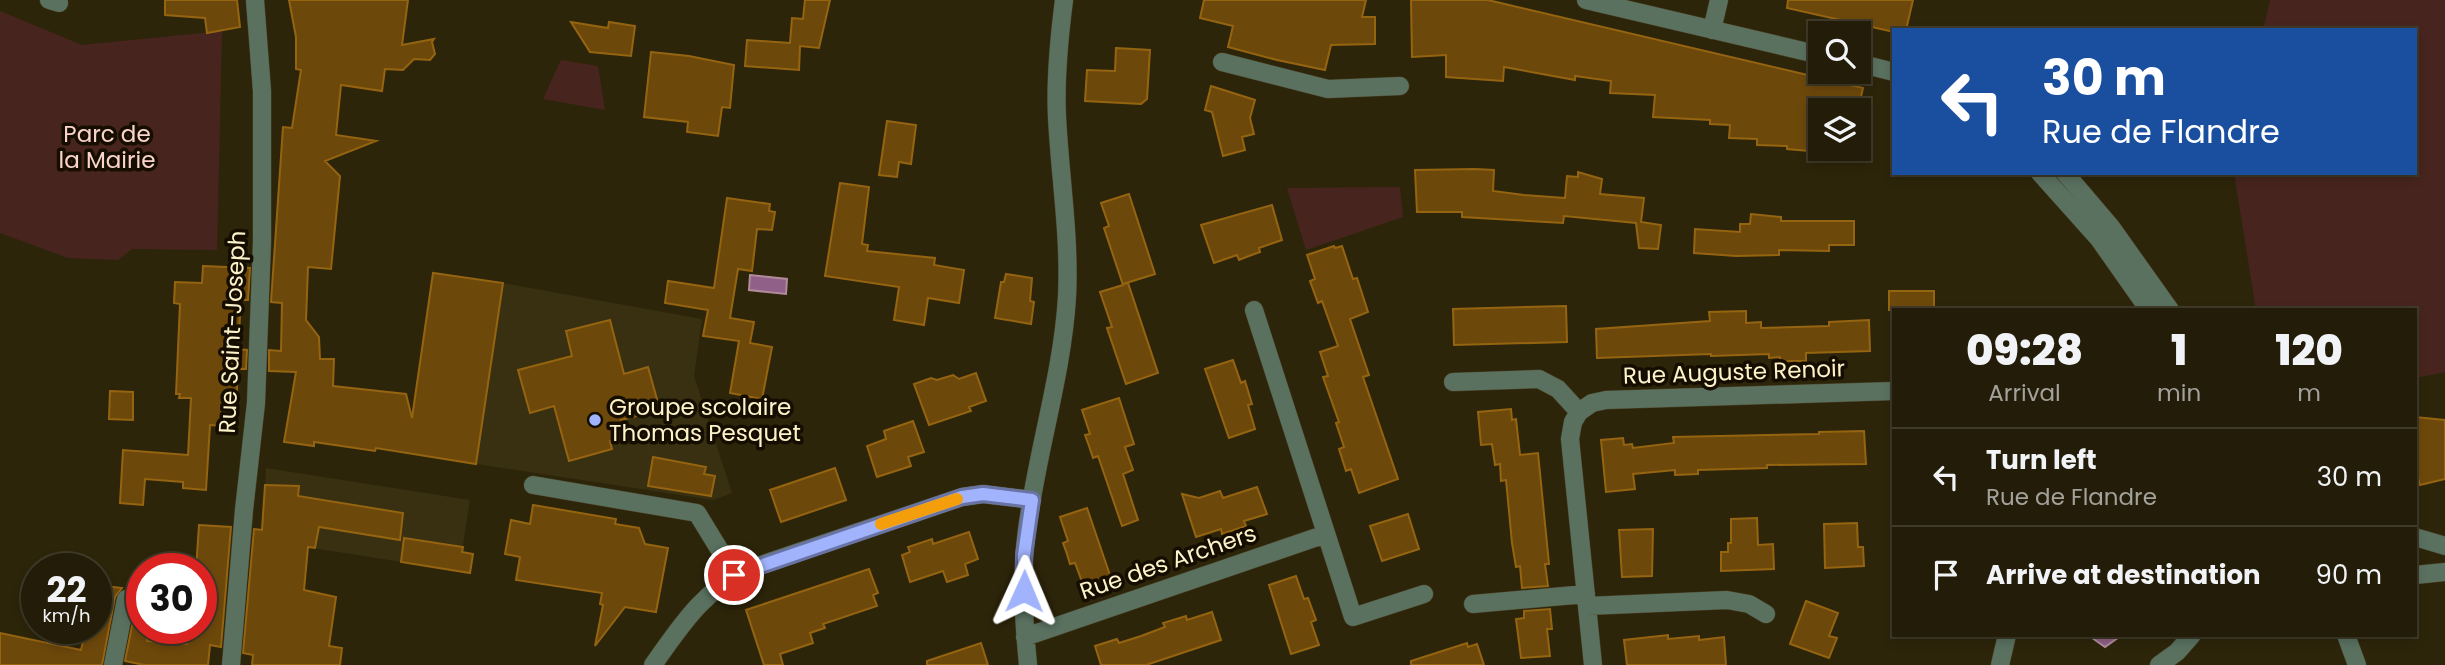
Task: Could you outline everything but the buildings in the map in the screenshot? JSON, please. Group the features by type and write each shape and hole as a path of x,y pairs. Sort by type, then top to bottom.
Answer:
{"street":[{"name":"Rue Saint-Joseph","path":"232,665 244,510 256,403 261,253 262,90 255,0"},
{"path":"1028,665 1024,555 1032,500 1059,368 1067,298 1067,235 1057,97 1064,0"},
{"path":"1586,0 1808,52"},
{"path":"1712,30 1720,0"},
{"path":"1222,62 1328,89 1400,86"},
{"path":"1871,66 1892,72"},
{"path":"2042,175 2099,239 2148,308"},
{"path":"2067,175 2110,227 2169,308"},
{"path":"1254,310 1353,617 1424,594"},
{"path":"1453,382 1528,378 1544,380 1558,389 1579,412 1573,422 1570,439 1592,665"},
{"name":"Rue Auguste Renoir","path":"1579,412 1592,403 1606,400 1892,391"},
{"path":"533,485 697,513 734,575"},
{"path":"653,665 698,604 734,575 962,497 983,494 1032,500"},
{"name":"Rue des Archers","path":"1025,637 1326,534"},
{"path":"2417,538 2445,546"},
{"path":"2417,575 2445,572"},
{"path":"113,665 126,599"},
{"path":"1473,604 1586,600 1727,600 1749,604 1766,614"},
{"path":"2006,637 1999,665 2016,665"},
{"path":"2167,663 2190,637"},
{"path":"2347,637 2357,665"},
{"path":"2357,637 2357,665"}],"shaded area":[{"path":"750,275 787,279 786,294 749,290"},
{"name":"Groupe scolaire Thomas Pesquet","path":"503,283 702,319 694,376 732,493 713,500 476,464"},
{"path":"266,468 470,500 459,571 262,540"},
{"path":"2091,637 2119,637 2105,647"}],"green space":[{"path":"2270,0 2445,0 2445,372 2417,378 2417,308 2256,308 2234,175 2417,175 2417,28 2263,28"},
{"name":"Parc de la Mairie","path":"0,11 82,45 222,31 217,250 132,249 118,260 68,258 0,233"},
{"path":"561,60 598,66 605,110 543,99"},
{"path":"1400,187 1403,217 1306,250 1287,188"}],"slow traffic":[{"path":"881,524 957,499"}],"place":[{"name":"Groupe scolaire Thomas Pesquet","path":"595,420"}],"route":[{"path":"734,575 962,497 996,494 1032,500 1024,555 1024,591"}]}
